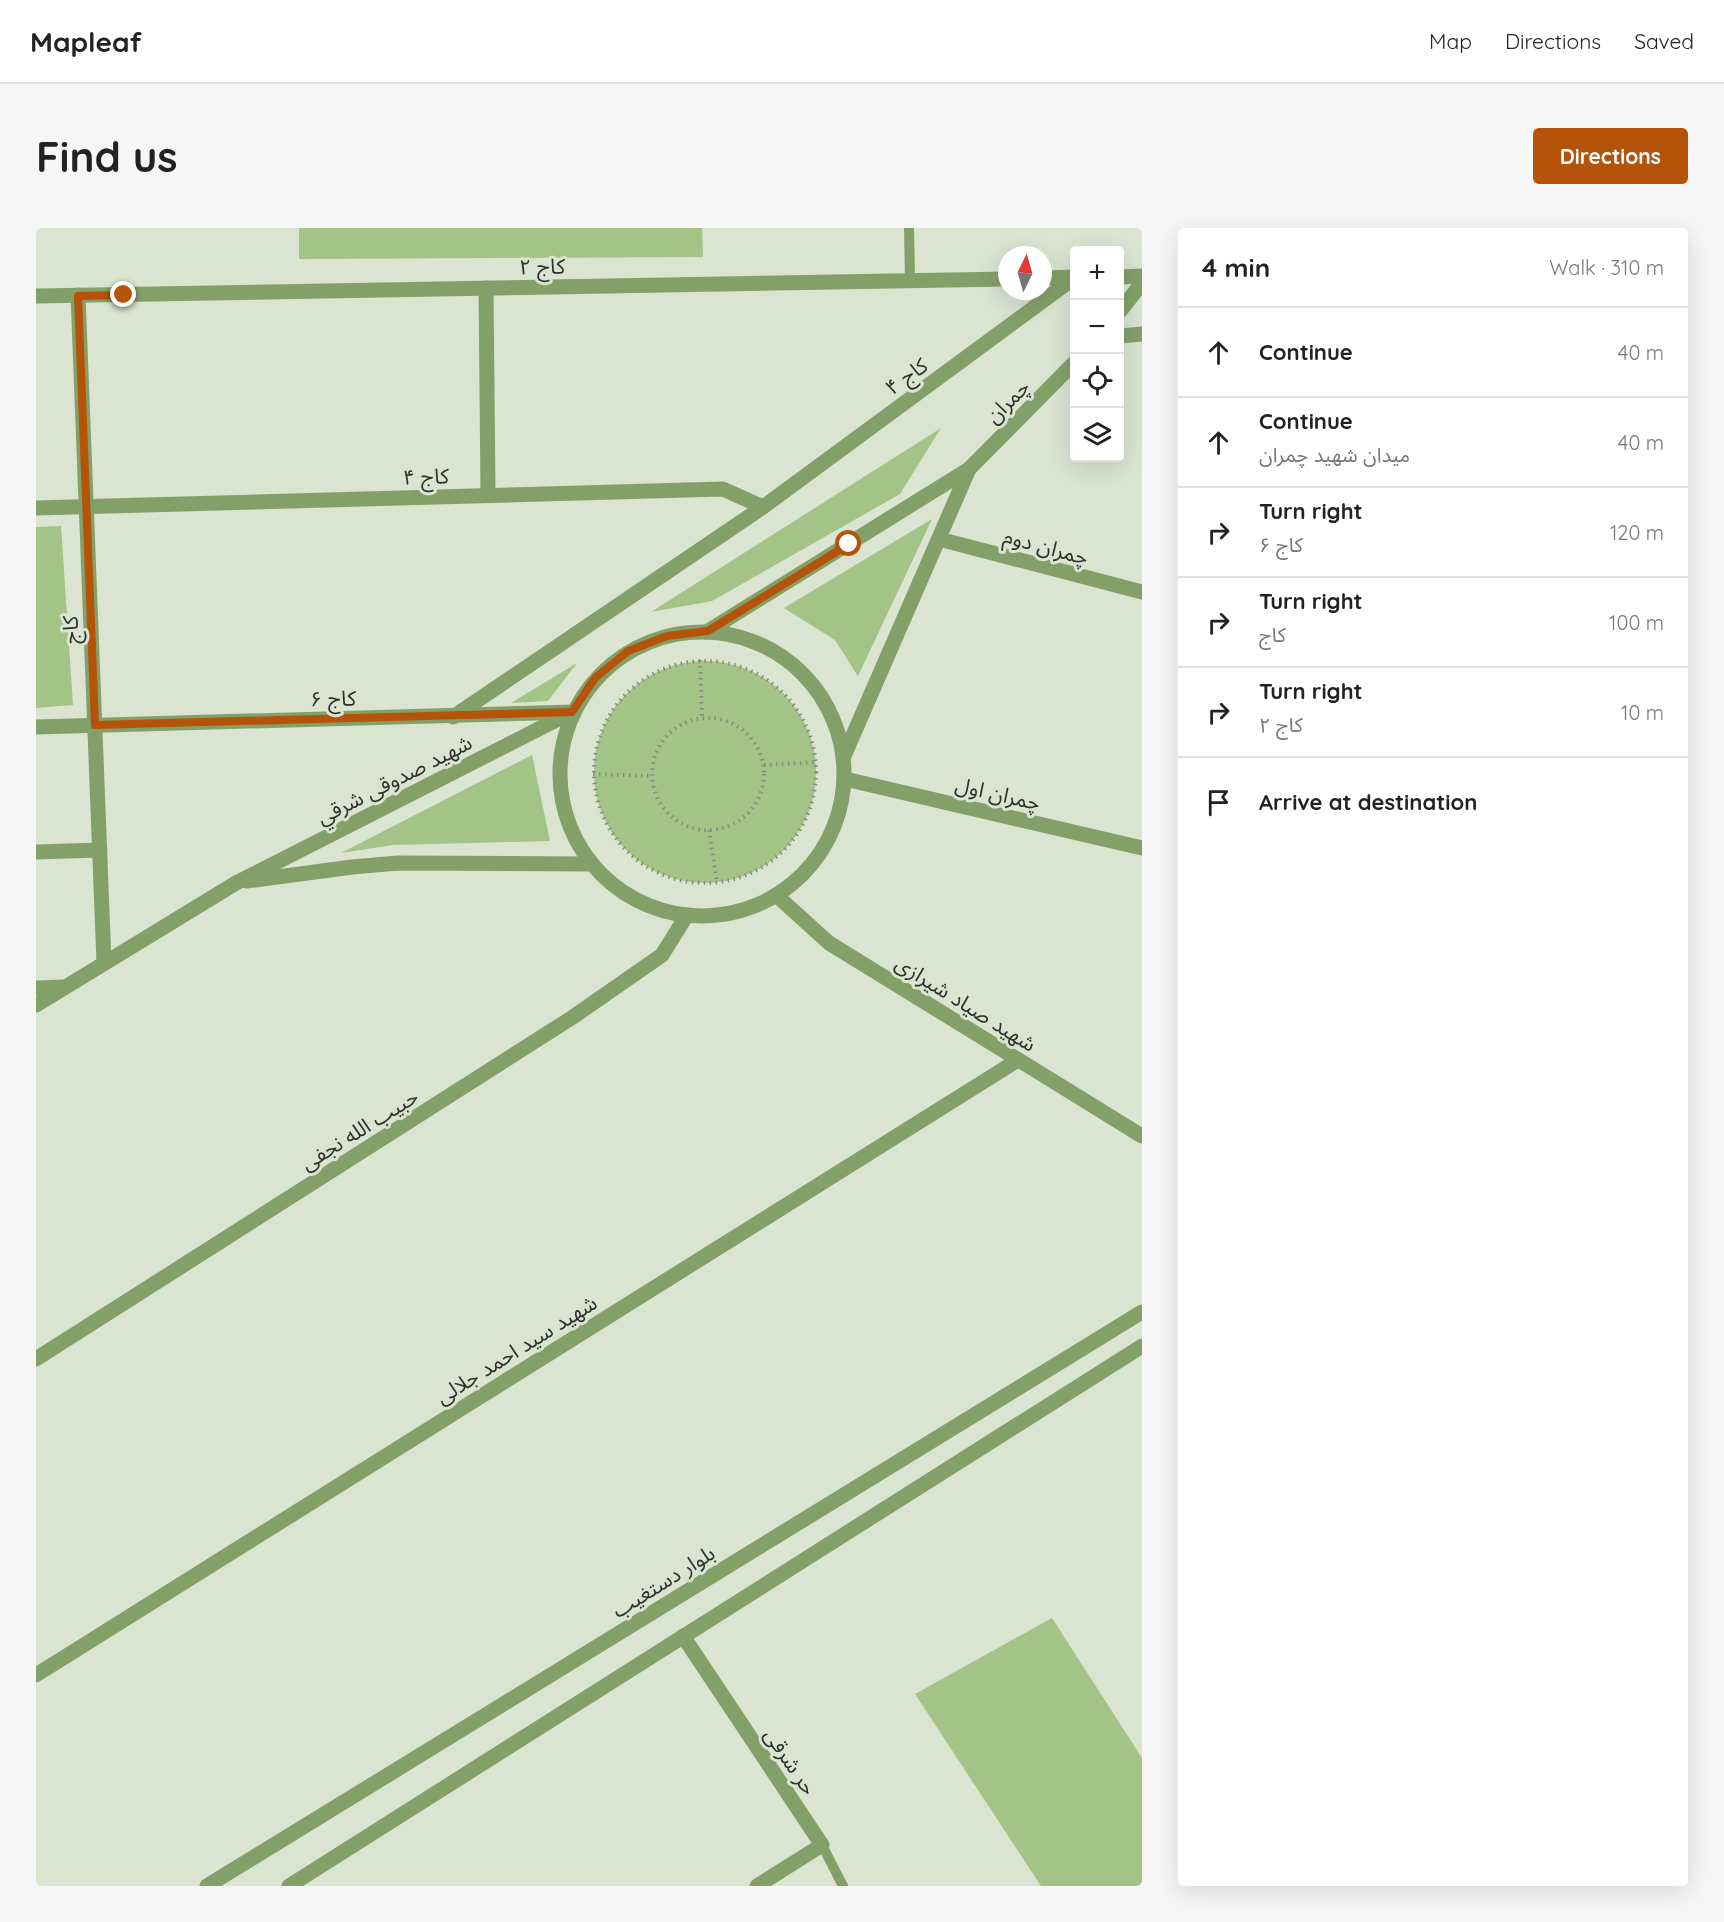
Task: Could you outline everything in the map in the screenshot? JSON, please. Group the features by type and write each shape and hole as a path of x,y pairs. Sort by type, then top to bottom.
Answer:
{"street":[{"path":"1124,277 1142,276"},
{"path":"1052,278 1070,278"},
{"name":"کاج ۲","path":"36,296 998,279"},
{"name":"کاج ۴","path":"453,717 763,507 1070,281"},
{"path":"1124,305 1142,283"},
{"path":"486,288 488,495"},
{"name":"کاج","path":"78,296 104,963"},
{"path":"1124,336 1142,334"},
{"name":"چمران","path":"969,469 1070,367"},
{"path":"844,756 969,469"},
{"path":"708,631 969,469"},
{"name":"کاج ۴","path":"36,508 723,489 763,507"},
{"name":"چمران دوم","path":"939,539 1142,592"},
{"path":"708,631 748,639 783,657 813,684 833,718 844,756 845,779 839,814 825,846 804,873 776,895 756,906 733,912 687,915 651,907 618,889 591,864 570,829 559,790 560,750 572,712 595,678 628,651 667,636 708,631"},
{"name":"کاج ۶","path":"36,727 572,712"},
{"name":"شهید صدوقی شرقي","path":"36,1005 236,883 572,712"},
{"name":"چمران اول","path":"845,779 1142,848"},
{"path":"36,852 99,850"},
{"name":"شهید صدوقی شرقي","path":"236,883 398,863 591,864"},
{"name":"شهید صیاد شیرازی","path":"776,895 829,943 1142,1136"},
{"name":"حبیب الله نجفی","path":"36,1359 573,1017 662,955 687,915"},
{"path":"36,988 64,987"},
{"name":"شهید سید احمد جلالی","path":"36,1675 1018,1060"},
{"name":"بلوار دستغیب","path":"207,1886 1142,1312"},
{"path":"289,1886 1142,1347"},
{"name":"حر شرقی","path":"683,1636 822,1845"},
{"path":"757,1886 822,1845"}],"lane":[{"path":"909,228 910,280"},
{"path":"822,1845 843,1886"}],"path":[{"path":"700,660 702,717"},
{"path":"700,660 734,664 765,677 783,692 792,700 809,729 817,762 815,797 802,828 795,837 780,855 751,874 717,883 687,882 657,872 631,855 611,832 598,804 593,774 596,745 606,718 623,695 645,677 672,665 700,660"},
{"path":"702,717 720,718 736,724 749,734 759,748 764,765 764,784 758,802 745,817 728,826 709,830 692,828 670,814 654,793 651,776 653,759 660,743 671,730 686,721 702,717"},
{"path":"764,765 817,762"},
{"path":"593,774 651,776"},
{"path":"709,830 717,883"}],"green space":[{"path":"299,228 702,228 703,257 299,259"},
{"path":"941,428 900,494 712,601 651,612"},
{"path":"932,519 858,676 835,640 784,608"},
{"path":"61,526 73,705 36,708 36,527"},
{"path":"694,661 716,661 748,669 767,679 784,693 798,710 808,729 814,750 816,772 814,794 808,815 798,834 784,851 767,865 748,875 716,883 694,883 662,875 643,865 619,843 602,815 594,783 594,761 602,729 612,710 634,686 662,669"},
{"path":"577,663 548,701 511,703"},
{"path":"532,755 550,841 393,845 341,853"},
{"path":"1052,1618 1142,1758 1142,1886 1041,1886 915,1694"}],"route":[{"path":"124,295 78,296 95,725 572,712 595,678 628,651 667,636 708,631 849,544"}]}
